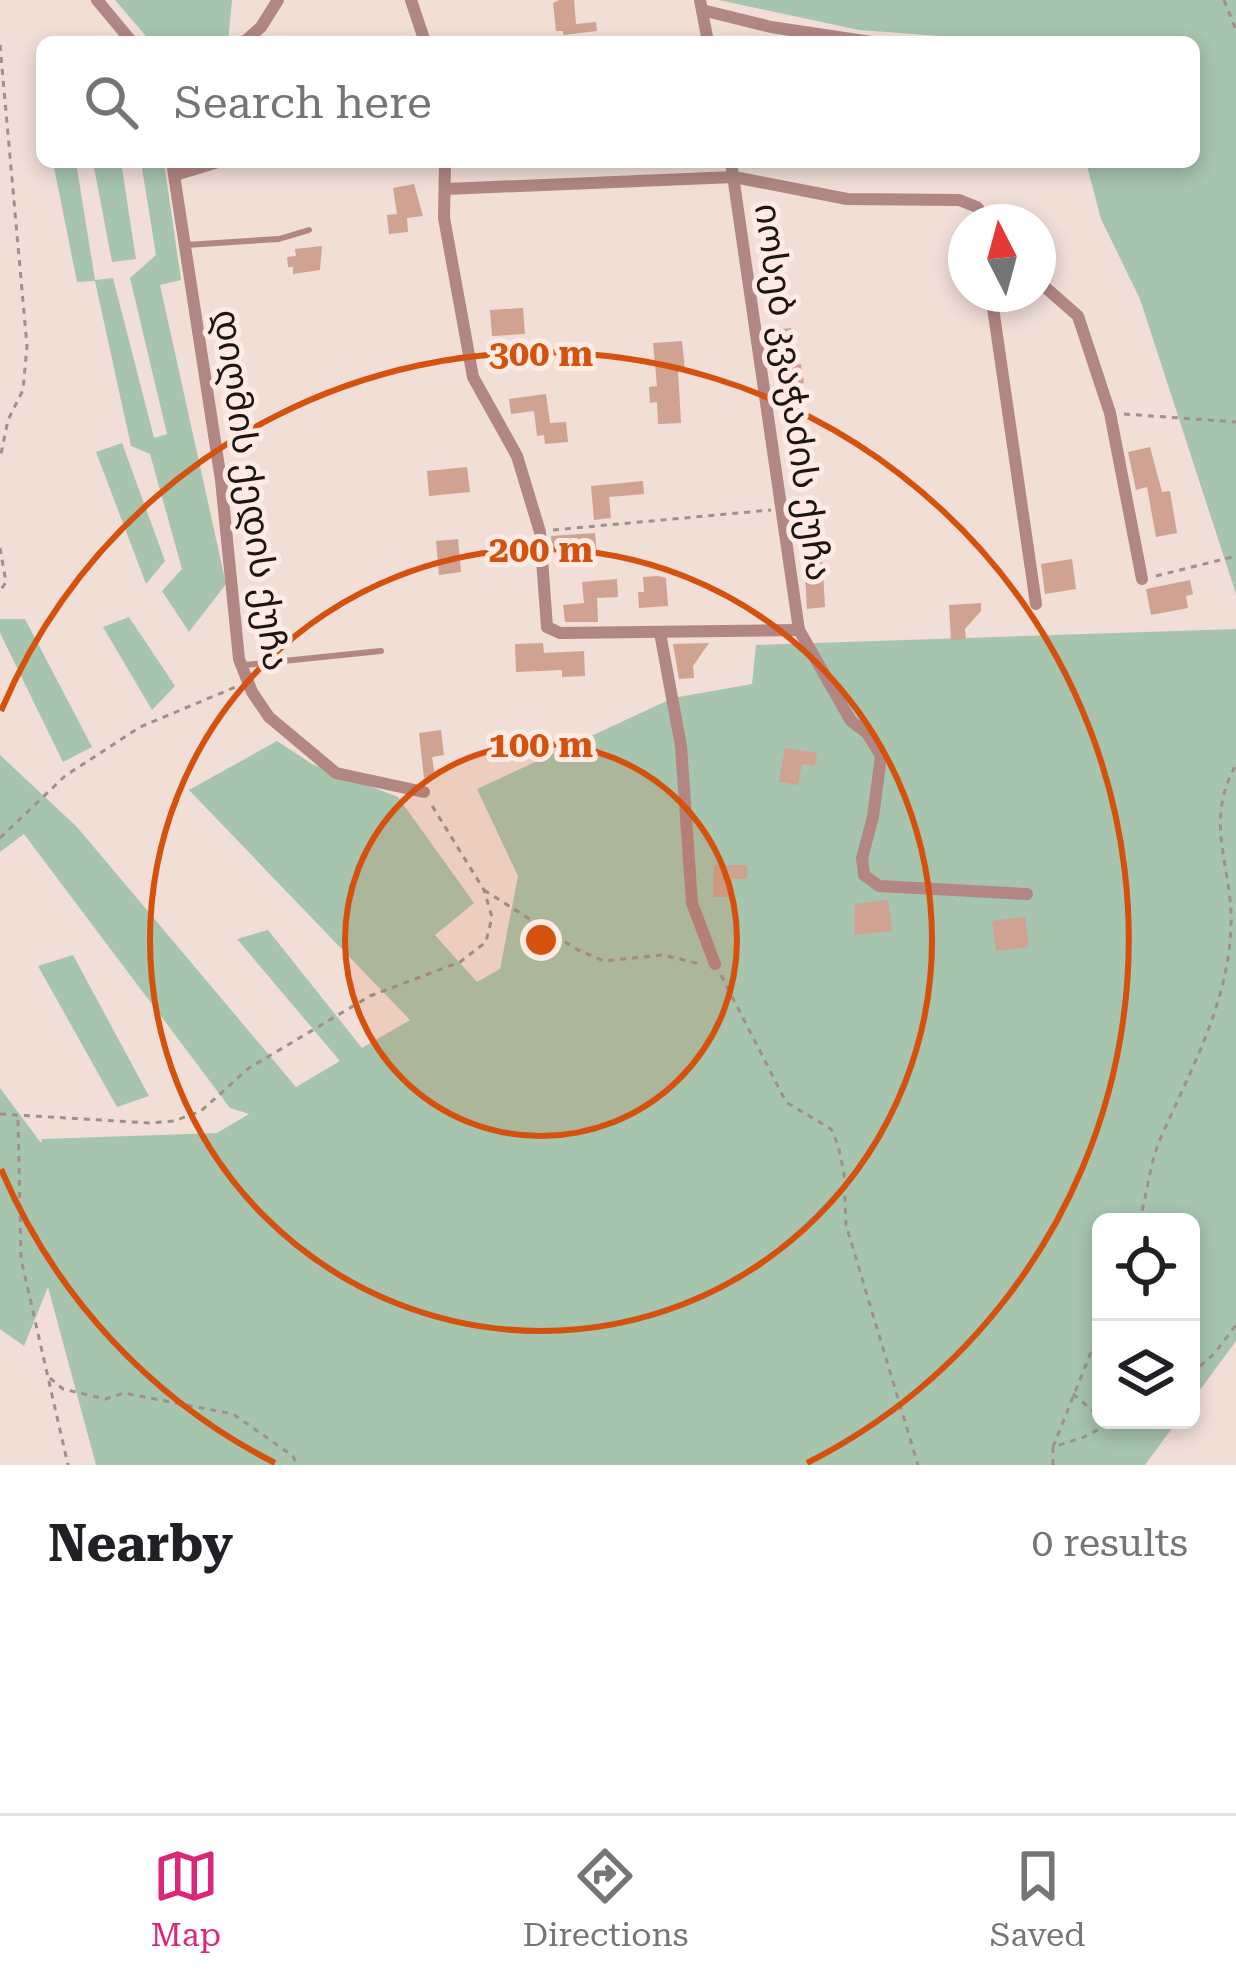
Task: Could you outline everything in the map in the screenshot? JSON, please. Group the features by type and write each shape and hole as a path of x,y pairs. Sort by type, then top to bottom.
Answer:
{"street":[{"path":"97,0 127,36"},
{"path":"251,36 278,0"},
{"path":"411,0 423,36"},
{"path":"707,36 701,5 771,26 834,36"},
{"name":"დიღმის ქედის ქუჩა","path":"174,168 248,682 269,717 337,773 424,792"},
{"path":"445,168 444,218 473,377 517,456 540,532 546,622 552,632 799,630 851,721 867,733 881,756 862,858 864,875 878,886 1027,894"},
{"name":"იოსებ კვაჭაძის ქუჩა","path":"732,168 799,630"},
{"path":"446,189 734,177 847,199 958,200 963,204"},
{"path":"1056,297 1078,316 1110,413 1142,579"},
{"path":"994,312 1036,604"},
{"path":"660,633 681,746 692,903 715,964"}],"lane":[{"path":"186,245 279,239 309,230"},
{"path":"242,665 381,650"}],"path":[{"path":"1224,0 1236,29"},
{"path":"0,45 27,346 23,390 8,420 0,459"},
{"path":"1110,413 1236,422"},
{"path":"540,532 779,509"},
{"path":"0,548 6,583 0,591"},
{"path":"1142,579 1236,556"},
{"path":"0,838 65,776 140,728 248,682"},
{"path":"1141,1213 1157,1147 1194,1071 1224,988 1232,922 1218,823 1223,788 1236,765"},
{"path":"0,1114 150,1124 174,1121 201,1111 249,1068 370,996 460,962 486,942 492,917 484,890 424,792"},
{"path":"484,890 578,950 604,961 662,955 690,964 715,964 786,1102 831,1129 838,1145 846,1225 918,1465"},
{"path":"18,1118 21,1259 68,1465"},
{"path":"1200,1366 1236,1325"},
{"path":"1053,1465 1054,1447 1092,1347"},
{"path":"48,1377 63,1389 105,1399 124,1393 232,1414 292,1456 296,1465"},
{"path":"1072,1393 1092,1411"},
{"path":"1054,1447 1100,1429"}],"green space":[{"path":"115,0 232,0 229,36 146,36"},
{"path":"719,0 1236,0 1236,594 1140,299 1101,219 1088,168 1200,168 1200,36 940,36 859,30"},
{"path":"54,168 77,168 95,280 113,278 154,438 167,434 130,278 156,255 142,168 165,168 181,280 160,285 226,584 189,632 162,591 182,569 150,454 131,446 95,281 77,282"},
{"path":"94,168 122,168 136,259 112,262"},
{"path":"122,443 165,561 146,584 96,452"},
{"path":"129,617 175,686 152,710 103,627"},
{"path":"0,619 25,619 92,747 63,762 0,633"},
{"path":"1236,629 1236,1341 1200,1390 1200,1213 1092,1213 1092,1429 1171,1429 1145,1465 96,1465 48,1287 24,1346 0,1329 0,1088 41,1143 42,1139 217,1133 249,1114 230,1108 24,834 0,852 0,755 77,827 296,1087 340,1061 237,939 268,930 362,1048 410,1020 189,790 277,741 312,764 398,797 474,903 435,935 477,982 500,969 518,876 477,789 673,698 752,684 756,645"},
{"path":"73,955 149,1096 117,1107 38,966"}],"building":[{"path":"574,0 576,24 596,22 597,31 563,35 556,31 553,3"},
{"path":"414,184 423,216 407,218 408,232 389,234 387,215 397,214 393,188"},
{"path":"322,246 320,270 293,274 287,257 296,256 295,249"},
{"path":"523,308 525,334 492,336 490,310"},
{"path":"791,328 795,365 801,364 804,383 780,386 776,351 769,352 766,331"},
{"path":"682,341 685,370 678,371 681,423 658,424 657,402 650,403 649,387 657,386 653,343"},
{"path":"546,394 550,423 566,422 568,442 545,444 544,435 537,436 534,411 511,414 509,399"},
{"path":"1150,447 1162,492 1170,491 1177,533 1156,537 1147,487 1136,490 1128,452"},
{"path":"467,467 470,492 429,496 427,471"},
{"path":"643,481 644,494 609,497 611,518 594,520 591,486"},
{"path":"595,533 597,554 585,555 585,563 564,564 563,546 552,547 551,536"},
{"path":"458,539 461,572 439,575 436,541"},
{"path":"822,555 825,607 807,609 804,556"},
{"path":"1072,559 1076,589 1045,594 1041,564"},
{"path":"643,577 666,578 668,606 639,608"},
{"path":"617,579 618,597 597,598 598,622 565,622 563,605 584,603 582,582"},
{"path":"1190,580 1193,594 1186,596 1188,608 1151,615 1146,589"},
{"path":"981,603 981,611 965,629 966,639 951,640 949,605"},
{"path":"543,643 544,653 584,651 585,676 562,677 562,670 516,672 515,644"},
{"path":"709,643 693,666 694,678 679,679 673,644"},
{"path":"441,730 444,755 432,757 435,776 424,778 419,733"},
{"path":"785,748 817,753 815,766 802,764 798,785 779,782"},
{"path":"714,865 747,865 747,879 732,879 732,897 713,897"},
{"path":"888,900 892,931 854,935 855,904"},
{"path":"1025,917 1029,947 996,951 992,921"}]}
